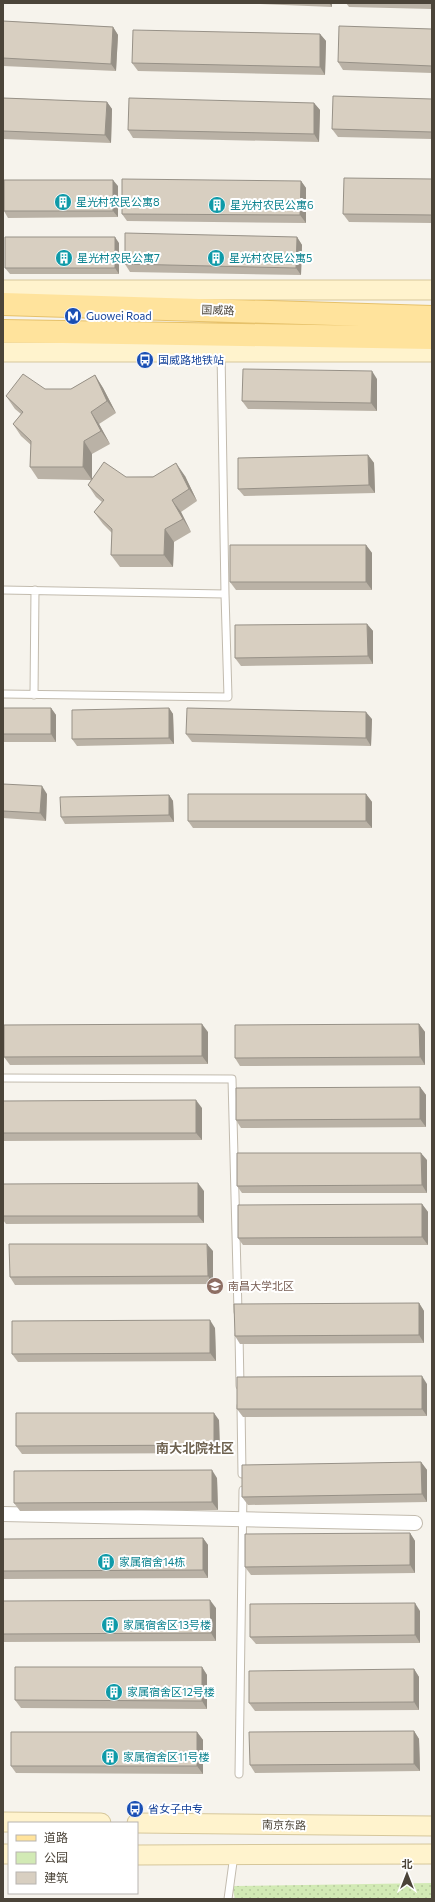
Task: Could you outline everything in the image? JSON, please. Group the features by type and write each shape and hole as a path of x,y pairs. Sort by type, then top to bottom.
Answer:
{"main road":[{"path":"3,290 432,290"},
{"name":"国威路","path":"3,304 432,317"},
{"path":"3,331 221,343 432,352"},
{"path":"3,352 221,343 432,338"},
{"name":"南京东路","path":"138,1823 432,1826"},
{"path":"138,1854 432,1854"}],"street":[{"path":"3,1514 415,1523"}],"lane":[{"path":"3,694 228,697 221,343"},
{"path":"3,590 225,594"},
{"path":"34,695 35,590"},
{"path":"3,1078 232,1079 240,1394"},
{"path":"239,1774 244,1519 240,1401"},
{"path":"228,1899 234,1855"}],"green space":[{"path":"432,1883 432,1899 235,1899 232,1886"}],"building":[{"path":"3,21 113,27 111,64 3,58"},
{"path":"339,26 432,29 432,66 338,62"},
{"path":"133,30 320,34 320,67 132,63"},
{"path":"333,96 432,99 432,132 332,129"},
{"path":"3,98 107,102 105,135 3,131"},
{"path":"129,98 314,103 314,134 128,130"},
{"path":"344,178 432,179 432,215 343,214"},
{"name":"星光村农民公寓6","path":"122,179 301,181 300,215 122,214"},
{"name":"星光村农民公寓8","path":"4,180 113,180 113,211 4,211"},
{"name":"星光村农民公寓5","path":"125,233 297,237 296,268 125,264"},
{"name":"星光村农民公寓7","path":"5,237 115,237 115,268 5,268"},
{"path":"243,369 372,371 371,403 242,401"},
{"path":"23,374 45,389 71,389 95,375 107,401 91,412 101,431 84,441 83,467 30,467 31,441 13,424 23,412 6,396"},
{"path":"368,455 369,485 238,489 238,458"},
{"path":"104,462 126,477 153,477 176,463 189,489 172,500 183,519 165,529 164,555 111,555 112,529 94,512 104,500 88,485"},
{"path":"230,545 366,545 366,582 230,582"},
{"path":"367,624 368,656 235,658 235,625"},
{"path":"3,708 51,708 51,734 3,734"},
{"path":"169,708 169,738 72,739 72,710"},
{"path":"187,708 366,712 366,738 186,734"},
{"path":"3,784 42,786 40,813 3,811"},
{"path":"188,794 366,794 366,821 188,821"},
{"path":"169,795 169,815 61,817 60,797"},
{"path":"202,1024 202,1056 4,1057 4,1025"},
{"path":"419,1024 420,1057 235,1058 235,1025"},
{"path":"420,1087 420,1119 236,1120 236,1088"},
{"path":"196,1100 196,1133 3,1133 3,1101"},
{"path":"237,1153 421,1153 422,1185 237,1186"},
{"path":"198,1183 198,1216 3,1216 3,1184"},
{"path":"422,1204 422,1237 238,1238 238,1205"},
{"path":"9,1244 207,1244 208,1276 10,1277"},
{"path":"419,1303 419,1335 235,1336 234,1304"},
{"path":"210,1320 210,1353 12,1354 12,1321"},
{"path":"422,1376 422,1409 237,1409 237,1377"},
{"path":"16,1413 214,1413 214,1445 16,1446"},
{"path":"421,1462 422,1494 242,1497 242,1465"},
{"path":"212,1470 212,1502 14,1503 14,1471"},
{"path":"410,1533 410,1565 245,1567 245,1534"},
{"name":"家属宿舍14栋","path":"203,1538 203,1570 3,1571 3,1539"},
{"name":"家属宿舍区13号楼","path":"210,1600 211,1633 3,1634 3,1601"},
{"path":"415,1603 415,1635 250,1637 250,1604"},
{"name":"家属宿舍区12号楼","path":"15,1667 202,1667 202,1701 15,1700"},
{"path":"414,1669 414,1702 249,1703 249,1671"},
{"path":"414,1731 414,1764 250,1765 249,1732"},
{"name":"家属宿舍区11号楼","path":"11,1732 197,1732 197,1766 11,1766"}],"place":[{"name":"星光村农民公寓8","path":"63,202"},
{"name":"星光村农民公寓6","path":"217,205"},
{"name":"星光村农民公寓7","path":"64,258"},
{"name":"星光村农民公寓5","path":"216,258"},
{"name":"Guowei Road","path":"73,316"},
{"name":"国威路地铁站","path":"145,360"},
{"name":"南昌大学北区","path":"215,1286"},
{"name":"家属宿舍14栋","path":"106,1562"},
{"name":"家属宿舍区13号楼","path":"110,1625"},
{"name":"家属宿舍区12号楼","path":"114,1692"},
{"name":"家属宿舍区11号楼","path":"110,1757"},
{"name":"省女子中专","path":"135,1809"}],"district":[{"name":"南大北院社区","path":"195,1448"}]}
